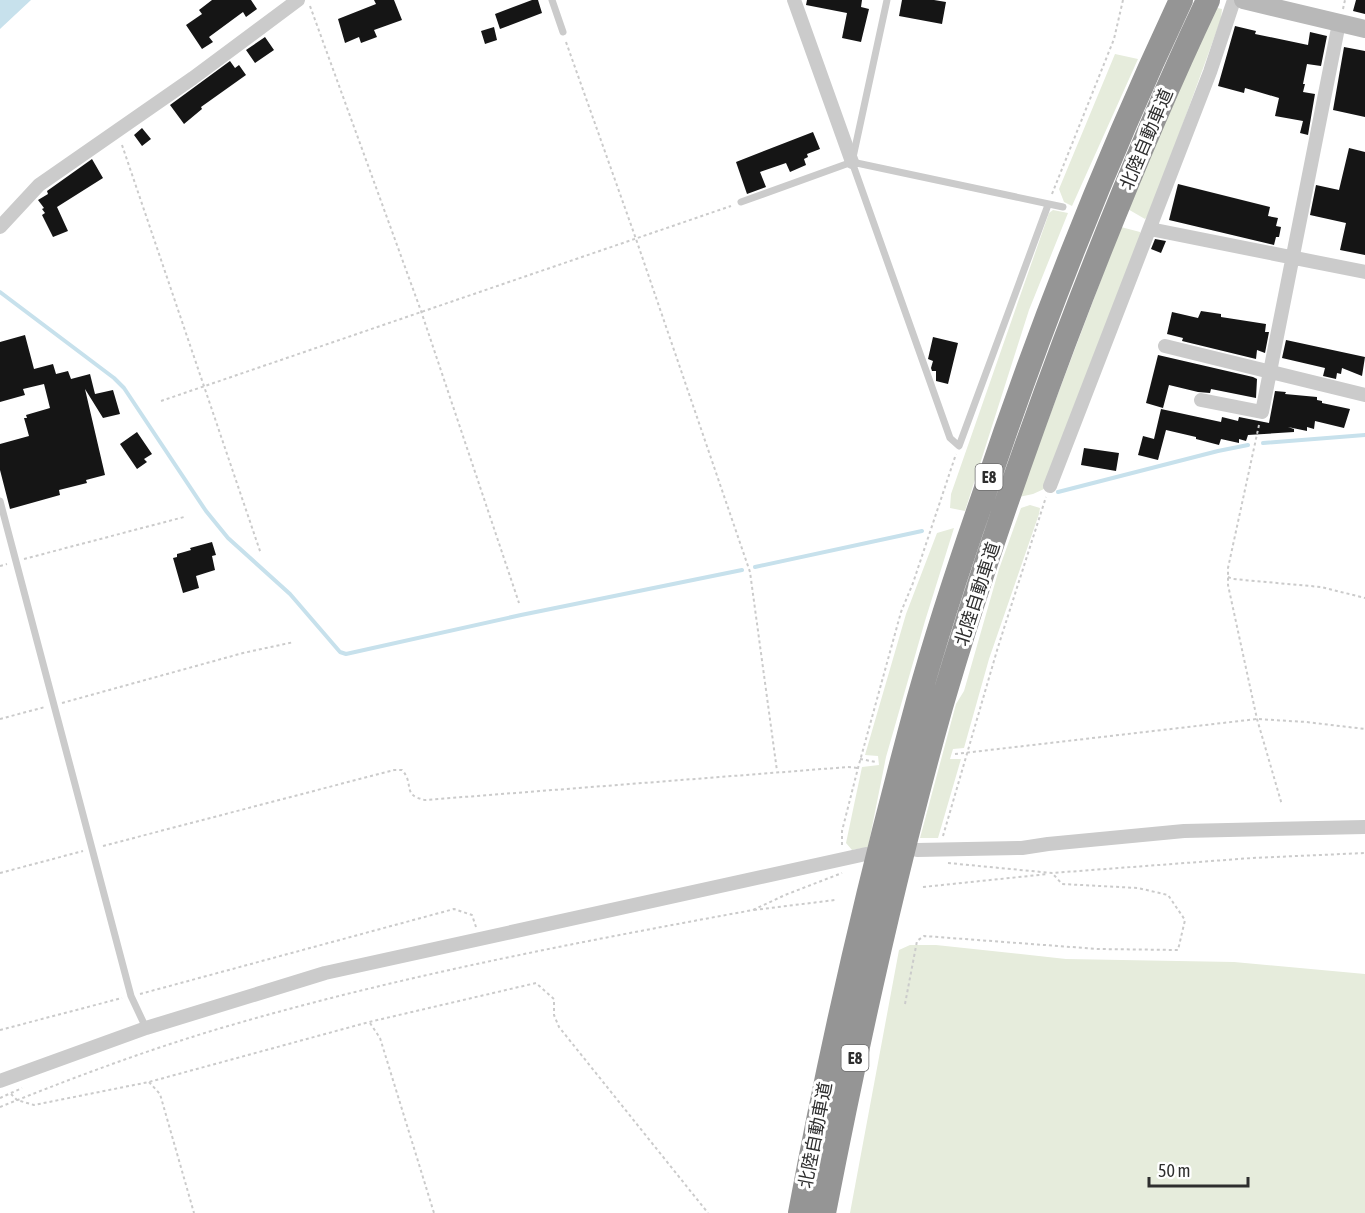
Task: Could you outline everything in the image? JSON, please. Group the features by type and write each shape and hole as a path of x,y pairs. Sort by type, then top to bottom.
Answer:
{"highway":[{"name":"北陸自動車道","path":"800,1213 823,1092 865,909 918,700 958,570 1008,423 1095,195 1181,0"},
{"name":"北陸自動車道","path":"824,1213 870,987 941,708 983,572 1030,433 1126,184 1208,0"}],"main road":[{"path":"1243,0 1365,29"}],"street":[{"path":"0,227 39,185 116,133 298,0"},
{"path":"794,0 852,162"},
{"path":"1050,486 1217,54 1234,0"},
{"path":"1201,400 1262,411 1339,23"},
{"path":"1150,229 1365,272"},
{"path":"1165,346 1365,395"},
{"path":"917,850 1022,848 1184,831 1365,827"},
{"path":"0,1081 146,1028 325,973 856,857"}],"lane":[{"path":"552,0 563,32"},
{"path":"887,0 852,162 950,438 959,447 1048,205"},
{"path":"741,202 852,162 1063,207"},
{"path":"0,501 131,996 146,1028"}],"path":[{"path":"308,0 421,311 519,603"},
{"path":"1048,205 1114,39 1123,0"},
{"path":"563,32 750,572 777,771"},
{"path":"116,133 261,554"},
{"path":"161,401 741,202"},
{"path":"1262,411 1228,568 1228,585 1257,719 1282,805"},
{"path":"753,910 838,875 849,869 856,857 842,846 842,831 860,759 901,612 959,447"},
{"path":"905,1004 917,941 924,936 1098,949 1178,950 1185,920 1168,895 1138,888 1062,884 1052,873 1004,867 953,865 942,861 939,856 998,647 1050,486"},
{"path":"0,566 184,517"},
{"path":"1228,577 1321,587 1365,598"},
{"path":"0,719 243,653 294,642"},
{"path":"955,754 1257,719 1365,729"},
{"path":"860,759 876,762"},
{"path":"0,873 394,770 402,770 408,776 409,792 415,798 425,800 777,771 848,766 858,768"},
{"path":"923,887 1052,873 1252,858 1365,853"},
{"path":"0,1107 163,1046 234,1024 336,997 492,961 753,910 835,900"},
{"path":"0,1030 454,909 472,915 480,939"},
{"path":"11,1094 17,1100 34,1105 149,1082 369,1022 536,983 554,999 554,1015 559,1027 708,1213"},
{"path":"369,1022 380,1038 435,1213"},
{"path":"149,1082 160,1094 194,1213"}],"green space":[{"path":"1213,7 1222,9 1221,19 1150,214 1145,219 1126,208"},
{"path":"1115,54 1138,59 1072,206 1064,202 1059,189"},
{"path":"1053,210 1068,213 1029,310 965,511 950,508 951,494 1049,213"},
{"path":"1121,227 1140,232 1141,239 1044,489 1019,497"},
{"path":"1030,505 1040,508 1039,514 989,659 964,748 953,749 950,759 961,759 938,838 920,838 956,704 964,691 999,569 1021,508"},
{"path":"954,528 886,757 868,847 852,850 846,843 862,767 879,765 878,756 865,755 906,614 937,533"},
{"path":"910,945 936,945 1066,959 1234,962 1365,974 1365,1213 850,1213 899,950"}],"water":[{"path":"0,0 31,0 0,29"}],"building":[{"path":"212,0 251,0 257,9 246,17 243,12 209,37 213,42 202,49 186,25 202,14 199,10"},
{"path":"374,0 394,0 402,20 374,30 377,37 361,43 359,37 345,43 338,19 376,4"},
{"path":"532,0 538,0 542,13 500,29 495,14"},
{"path":"807,0 862,0 861,7 869,9 861,42 842,38 847,13 806,5"},
{"path":"902,0 946,2 942,24 899,16"},
{"path":"1356,0 1365,0 1365,14 1353,11"},
{"path":"1235,26 1256,31 1255,34 1308,45 1310,32 1327,36 1321,66 1307,64 1303,84 1305,84 1303,92 1315,94 1308,135 1300,133 1303,121 1275,116 1279,98 1245,88 1244,93 1218,86"},
{"path":"494,27 497,40 485,44 481,31"},
{"path":"265,37 274,50 255,63 246,50"},
{"path":"1344,47 1365,51 1365,117 1333,110"},
{"path":"230,61 235,68 239,65 246,75 201,107 202,109 184,124 170,105"},
{"path":"142,128 151,139 142,146 134,135"},
{"path":"813,132 820,149 807,154 808,157 804,159 806,165 790,172 786,163 760,172 766,187 747,194 736,162"},
{"path":"1349,148 1365,152 1365,255 1340,250 1346,223 1310,215 1316,185 1339,190"},
{"path":"92,159 103,178 57,207 68,231 53,237 42,215 45,213 42,209 44,208 38,200"},
{"path":"1178,184 1270,207 1268,216 1278,218 1276,226 1281,227 1279,237 1276,237 1274,245 1169,220"},
{"path":"1155,239 1166,241 1161,253 1151,249"},
{"path":"1201,311 1221,314 1221,317 1266,324 1265,332 1269,332 1265,353 1257,350 1256,359 1182,341 1183,338 1167,334 1172,312 1198,318"},
{"path":"25,335 34,369 53,364 56,374 68,371 71,379 90,374 95,394 113,390 120,414 103,418 85,389 105,475 86,480 87,483 59,490 60,495 10,509 0,470 0,444 29,436 24,418 27,418 26,415 50,408 44,384 23,389 25,395 0,402 0,342"},
{"path":"933,337 958,343 948,384 936,381 936,371 932,371 931,368 933,361 928,359"},
{"path":"1286,340 1365,357 1362,376 1342,368 1341,374 1337,373 1336,379 1323,376 1325,368 1282,358"},
{"path":"1158,355 1253,377 1257,379 1256,398 1211,389 1210,393 1198,392 1169,385 1163,408 1146,403"},
{"path":"1275,391 1317,397 1317,400 1322,403 1350,409 1344,428 1315,421 1314,429 1307,427 1307,431 1288,427 1294,429 1294,432 1248,435 1246,441 1239,439 1239,443 1221,439 1219,445 1166,430 1158,460 1138,455 1143,436 1154,439 1161,409 1221,422 1222,417 1238,421 1239,417 1269,423"},
{"path":"137,432 152,454 144,459 147,462 137,469 120,444"},
{"path":"1084,448 1119,453 1116,471 1081,465"},
{"path":"212,542 216,555 212,556 215,570 196,576 199,588 183,593 173,558 177,557 177,554 191,550 190,548"}],"waterway":[{"path":"0,292 124,388 206,511 228,538 290,594 340,652 346,654 521,615 742,570"},
{"path":"1263,443 1365,435"},
{"path":"1058,492 1248,445"},
{"path":"755,567 922,531"}]}
